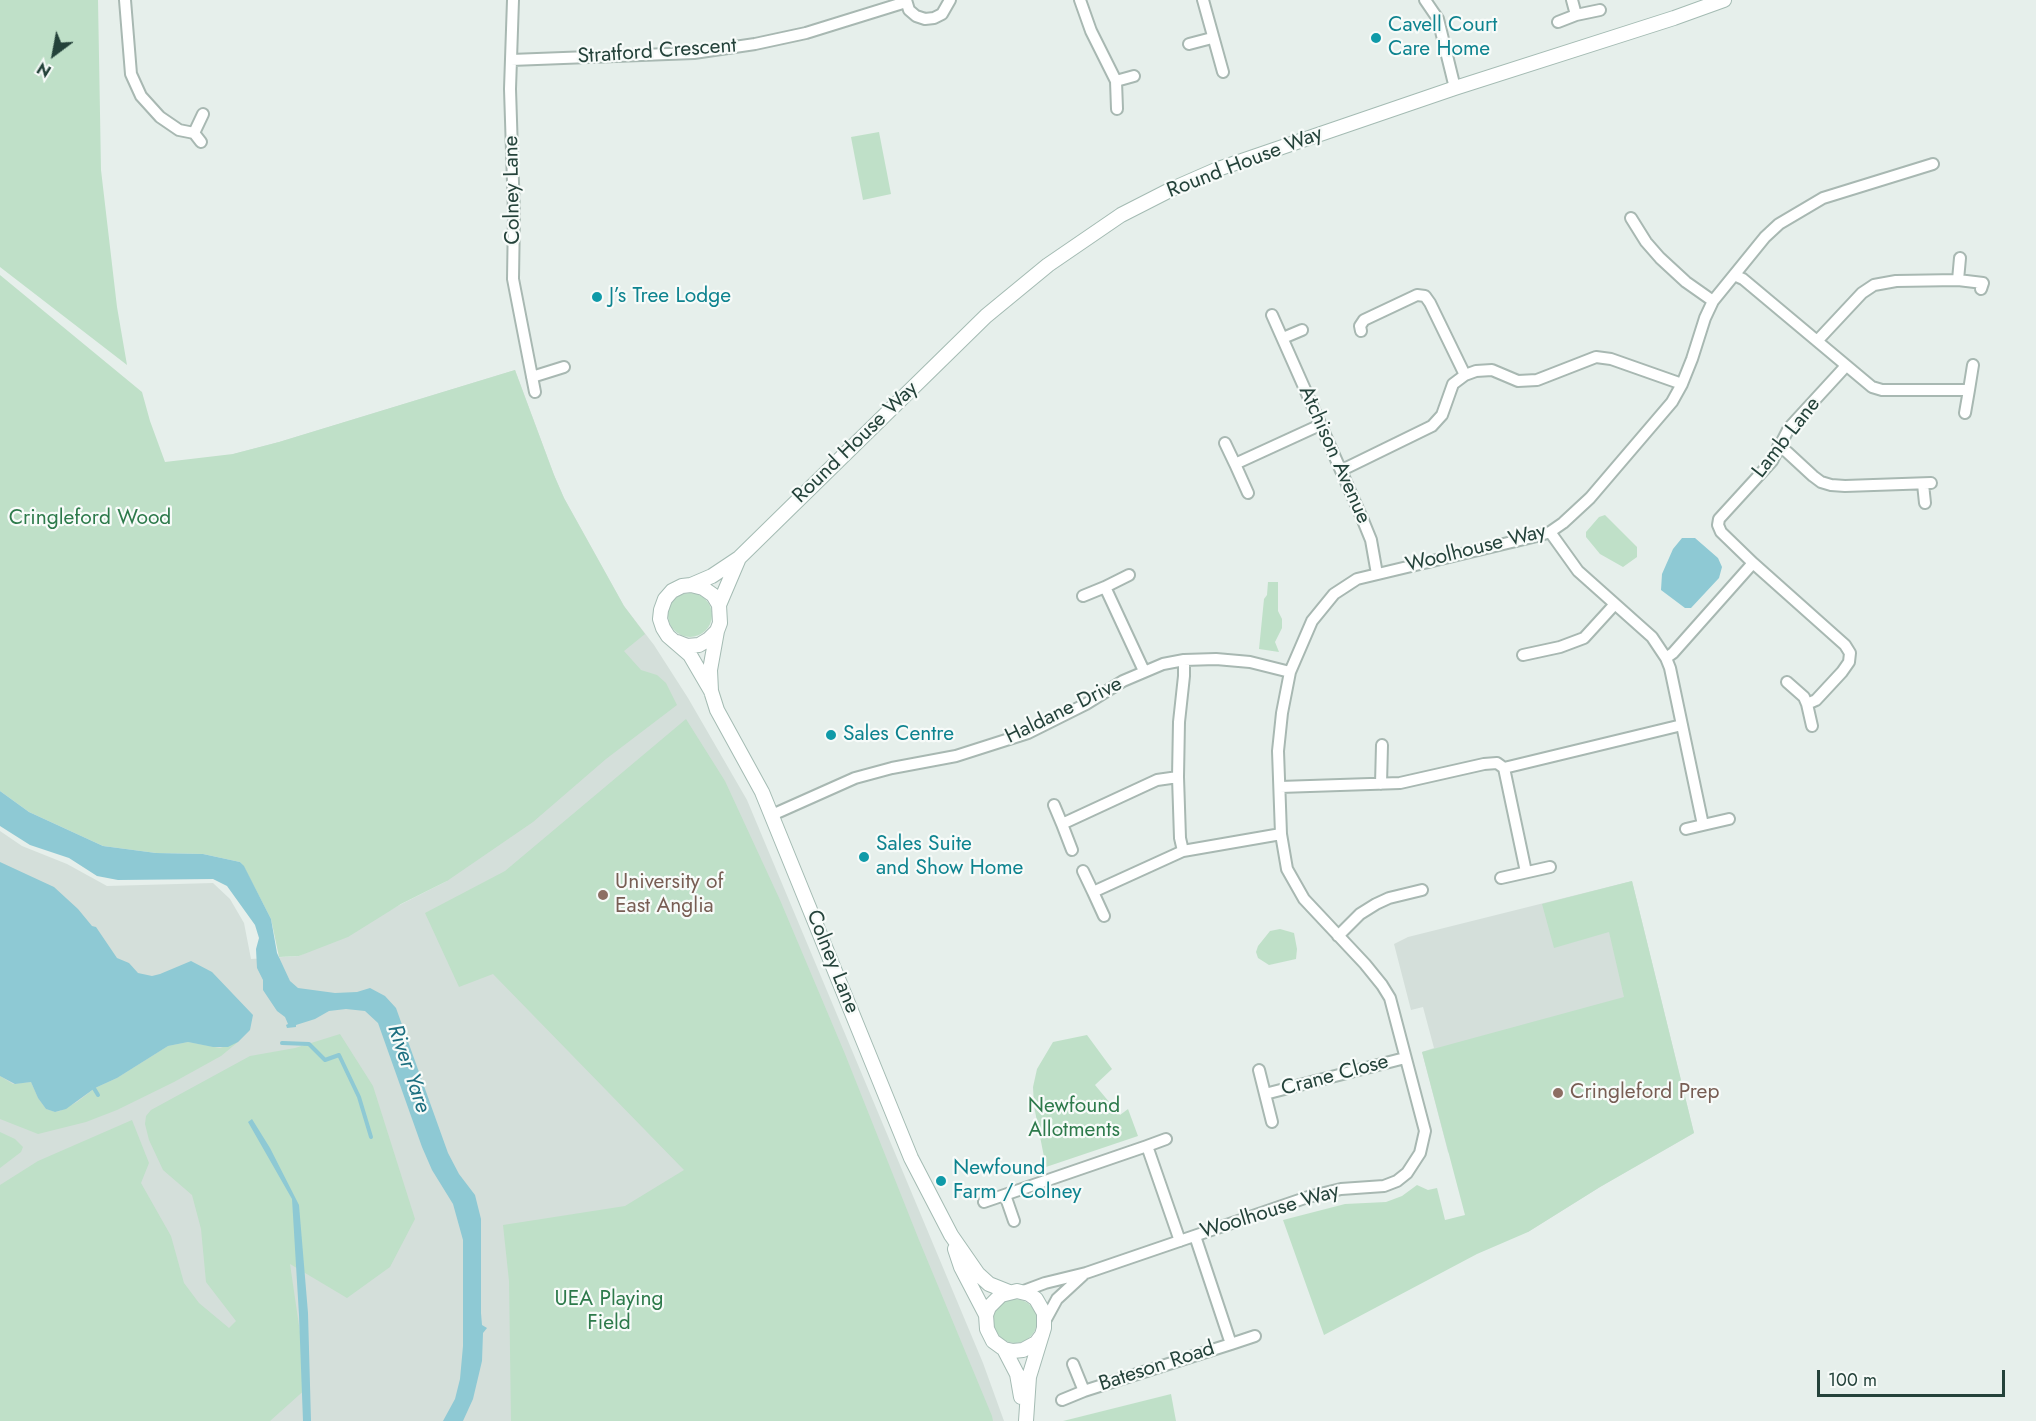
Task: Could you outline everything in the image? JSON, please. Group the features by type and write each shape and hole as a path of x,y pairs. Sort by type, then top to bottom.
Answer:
{"street":[{"path":"126,0 131,74 141,96 160,117 179,130 198,138 204,114"},
{"name":"Colney Lane","path":"513,0 511,60 513,279 535,392"},
{"name":"Stratford Crescent","path":"511,60 694,53 755,44 806,33 906,1 909,10 916,15 934,18 942,14 950,0"},
{"path":"1080,0 1086,11 1091,31 1116,81 1117,109"},
{"path":"1203,0 1223,72"},
{"path":"1425,0 1438,19 1455,88"},
{"path":"1572,0 1576,15"},
{"name":"Round House Way","path":"691,585 739,558 986,316 1020,287 1078,243 1131,210 1218,169 1724,0"},
{"path":"1558,22 1600,10"},
{"path":"1189,44 1212,38"},
{"path":"1116,81 1134,76"},
{"name":"Woolhouse Way","path":"1015,1292 1086,1273 1308,1197 1341,1189 1384,1186 1397,1181 1407,1173 1420,1153 1425,1131 1424,1120 1390,998 1365,964 1304,899 1287,869 1281,834 1278,751 1290,672 1312,621 1334,594 1357,579 1550,532 1563,523 1590,498 1671,402 1682,384 1713,301 1772,230 1823,198 1933,164"},
{"path":"1631,218 1646,242 1660,258 1686,282 1713,301"},
{"path":"1958,280 1960,258"},
{"path":"1734,275 1743,279 1818,340 1845,367 1872,387 1882,390 1969,390"},
{"path":"1818,340 1862,293 1874,285 1896,281 1958,280 1985,285"},
{"path":"1361,331 1360,326 1364,320 1417,295 1425,296 1465,375"},
{"name":"Atchison Avenue","path":"1272,315 1371,540 1377,574"},
{"path":"1283,338 1302,330"},
{"path":"1342,470 1432,426 1442,415 1453,384 1465,375 1476,371 1492,370 1518,381 1537,380 1596,357 1611,359 1682,384"},
{"path":"1965,413 1973,365"},
{"path":"532,377 564,367"},
{"name":"Lamb Lane","path":"1807,704 1816,700 1842,672 1849,662 1850,653 1845,645 1721,532 1718,525 1719,519 1772,461 1790,428 1845,367"},
{"path":"1235,464 1320,425"},
{"path":"1225,443 1248,493"},
{"path":"1778,447 1787,452 1813,476 1831,485 1927,483 1925,503"},
{"path":"1550,532 1578,571 1652,637 1666,658 1703,825"},
{"name":"Round House Way","path":"719,606 739,558"},
{"path":"1666,658 1753,563"},
{"path":"1083,596 1129,575"},
{"path":"691,585 703,588 713,595 719,606"},
{"name":"Colney Lane","path":"691,585 672,591 665,599 660,610 663,628 668,636 690,655 711,691 717,710 762,792 910,1158 951,1235 983,1280 999,1289 1036,1299 1044,1313 1044,1328 1029,1377 1025,1421"},
{"path":"1105,587 1144,671"},
{"path":"1523,655 1560,648 1584,638 1615,604"},
{"name":"Colney Lane","path":"711,691 710,670 720,623 719,606"},
{"path":"676,642 687,646 699,645 717,631"},
{"name":"Haldane Drive","path":"772,815 855,778 892,768 956,756 1028,733 1163,663 1216,659 1250,662 1290,672"},
{"path":"1183,850 1180,838 1178,777 1179,722 1184,660"},
{"path":"1787,682 1804,697 1812,726"},
{"path":"1280,787 1400,783 1484,764 1497,764 1504,768 1682,725"},
{"path":"1381,784 1382,745"},
{"path":"1504,768 1526,872"},
{"path":"1062,824 1157,780 1178,777"},
{"path":"1054,805 1072,850"},
{"path":"1686,829 1729,819"},
{"path":"1093,892 1183,850 1281,834"},
{"path":"1501,878 1550,867"},
{"path":"1083,871 1104,916"},
{"path":"1338,936 1360,914 1376,904 1389,898 1422,890"},
{"name":"Crane Close","path":"1265,1094 1405,1058"},
{"name":"Crane Close","path":"1258,1070 1272,1122"},
{"path":"984,1202 1166,1139"},
{"path":"1147,1146 1180,1241"},
{"path":"1005,1195 1014,1221"},
{"name":"Colney Lane","path":"951,1235 961,1268 986,1315 989,1335 993,1341 1004,1348 1017,1374 1025,1421"},
{"name":"Bateson Road","path":"1195,1236 1231,1344"},
{"name":"Woolhouse Way","path":"1044,1328 1057,1299 1086,1273"},
{"path":"986,1315 994,1300 1015,1292"},
{"path":"1004,1348 1018,1351 1028,1348 1036,1343 1044,1328"},
{"name":"Bateson Road","path":"1062,1400 1255,1336"},
{"name":"Bateson Road","path":"1073,1364 1084,1391"}],"shaded area":[{"name":"University of East Anglia","path":"515,370 564,498 624,606 654,645 688,698 747,800 983,1363 1004,1421 0,1421 0,831 22,846 67,864 107,886 213,883 230,899 244,923 251,959 299,956 447,881 233,454"},
{"name":"Cringleford Prep","path":"1632,881 1694,1133 1528,1232 1448,1152 1422,1052 1434,1048 1423,1007 1411,1010 1394,944 1408,937"}],"green space":[{"path":"0,0 98,0 101,170 117,307 127,365 0,267"},
{"path":"879,132 891,194 863,200 851,137"},
{"name":"Cringleford Wood","path":"0,275 142,392 165,462 233,454 279,442 515,370 564,498 624,606 645,634 624,651 641,670 657,675 666,683 677,705 606,759 533,822 447,881 401,904 348,937 299,956 279,957 271,919 240,862 203,854 156,853 103,846 29,812 0,791"},
{"path":"1605,515 1637,547 1637,557 1623,567 1600,554 1586,537 1586,532 1599,517"},
{"path":"1268,582 1278,582 1278,611 1282,619 1282,628 1275,642 1279,652 1259,649"},
{"path":"690,593 699,594 706,599 711,606 711,624 706,631 699,636 690,637 681,636 674,631 669,624 668,615 669,606 674,599 681,594"},
{"name":"UEA Playing Field","path":"686,719 725,781 780,900 845,1054 993,1421 511,1421 509,1281 503,1225 625,1206 684,1170 493,974 459,987 425,913 505,871"},
{"name":"Cringleford Prep","path":"1632,881 1694,1133 1528,1232 1477,1254 1324,1335 1283,1220 1345,1204 1386,1202 1402,1196 1417,1185 1428,1190 1437,1188 1445,1220 1465,1215 1422,1052 1624,997 1609,932 1554,948 1542,904"},
{"path":"1280,929 1294,933 1296,959 1269,965 1258,958 1256,952 1270,931"},
{"path":"340,1034 373,1086 415,1219 390,1267 347,1298 290,1264 308,1387 270,1421 0,1421 0,1185 38,1161 132,1120 149,1163 141,1183 171,1236 184,1283 199,1303 229,1328 236,1321 206,1282 201,1229 192,1195 163,1170 149,1140 145,1124 146,1116 151,1110 250,1056 295,1048"},
{"name":"Newfound Allotments","path":"1087,1035 1112,1069 1095,1085 1120,1115 1128,1109 1138,1136 1046,1167 1034,1106 1033,1087 1037,1069 1053,1042"},
{"path":"188,1042 220,1048 238,1042 221,1056 174,1082 117,1110 86,1122 38,1134 0,1119 0,1076 13,1084 31,1082 46,1109 55,1112 77,1102 95,1088 117,1078 168,1046"},
{"path":"0,1132 15,1139 23,1147 21,1152 0,1168"},
{"path":"1015,1299 1024,1300 1031,1305 1036,1312 1036,1330 1031,1337 1024,1342 1015,1343 1006,1342 999,1337 994,1330 993,1321 994,1312 999,1305 1006,1300"},
{"path":"1171,1394 1176,1421 1063,1421"}],"water":[{"path":"1682,538 1695,538 1718,558 1722,567 1719,578 1691,608 1685,608 1661,590 1662,574 1673,549"},
{"name":"River Yare","path":"0,791 29,812 103,846 156,853 203,854 240,862 271,919 277,953 290,981 298,988 335,993 357,992 370,988 385,996 396,1008 448,1153 459,1174 475,1195 481,1219 481,1313 482,1325 487,1328 483,1333 482,1361 473,1399 463,1421 443,1421 455,1399 460,1379 463,1346 463,1240 453,1204 432,1170 422,1147 378,1023 365,1011 346,1009 329,1011 296,1027 287,1028 285,1017 277,1011 263,990 263,980 257,968 256,949 259,938 255,925 227,886 213,879 118,880 97,876 69,858 30,845 0,826"},
{"path":"0,862 54,887 78,909 92,926 96,927 117,958 129,963 138,973 152,976 191,961 212,972 253,1015 250,1030 238,1042 228,1047 213,1047 188,1042 168,1046 117,1078 95,1088 66,1109 55,1112 46,1109 31,1082 15,1084 0,1076"},
{"path":"252,1119 270,1148 299,1205 308,1313 311,1421 303,1421 292,1199 248,1122"}],"waterway":[{"path":"282,1043 309,1044 325,1060 339,1055 359,1097 371,1137"},
{"path":"92,1085 98,1095"}],"place":[{"name":"Cavell Court Care Home","path":"1376,38"},
{"name":"J’s Tree Lodge","path":"597,297"},
{"name":"Sales Centre","path":"831,735"},
{"name":"Sales Suite and Show Home","path":"864,857"},
{"name":"University of East Anglia","path":"603,895"},
{"name":"Cringleford Prep","path":"1558,1093"},
{"name":"Newfound Farm / Colney","path":"941,1181"}]}
